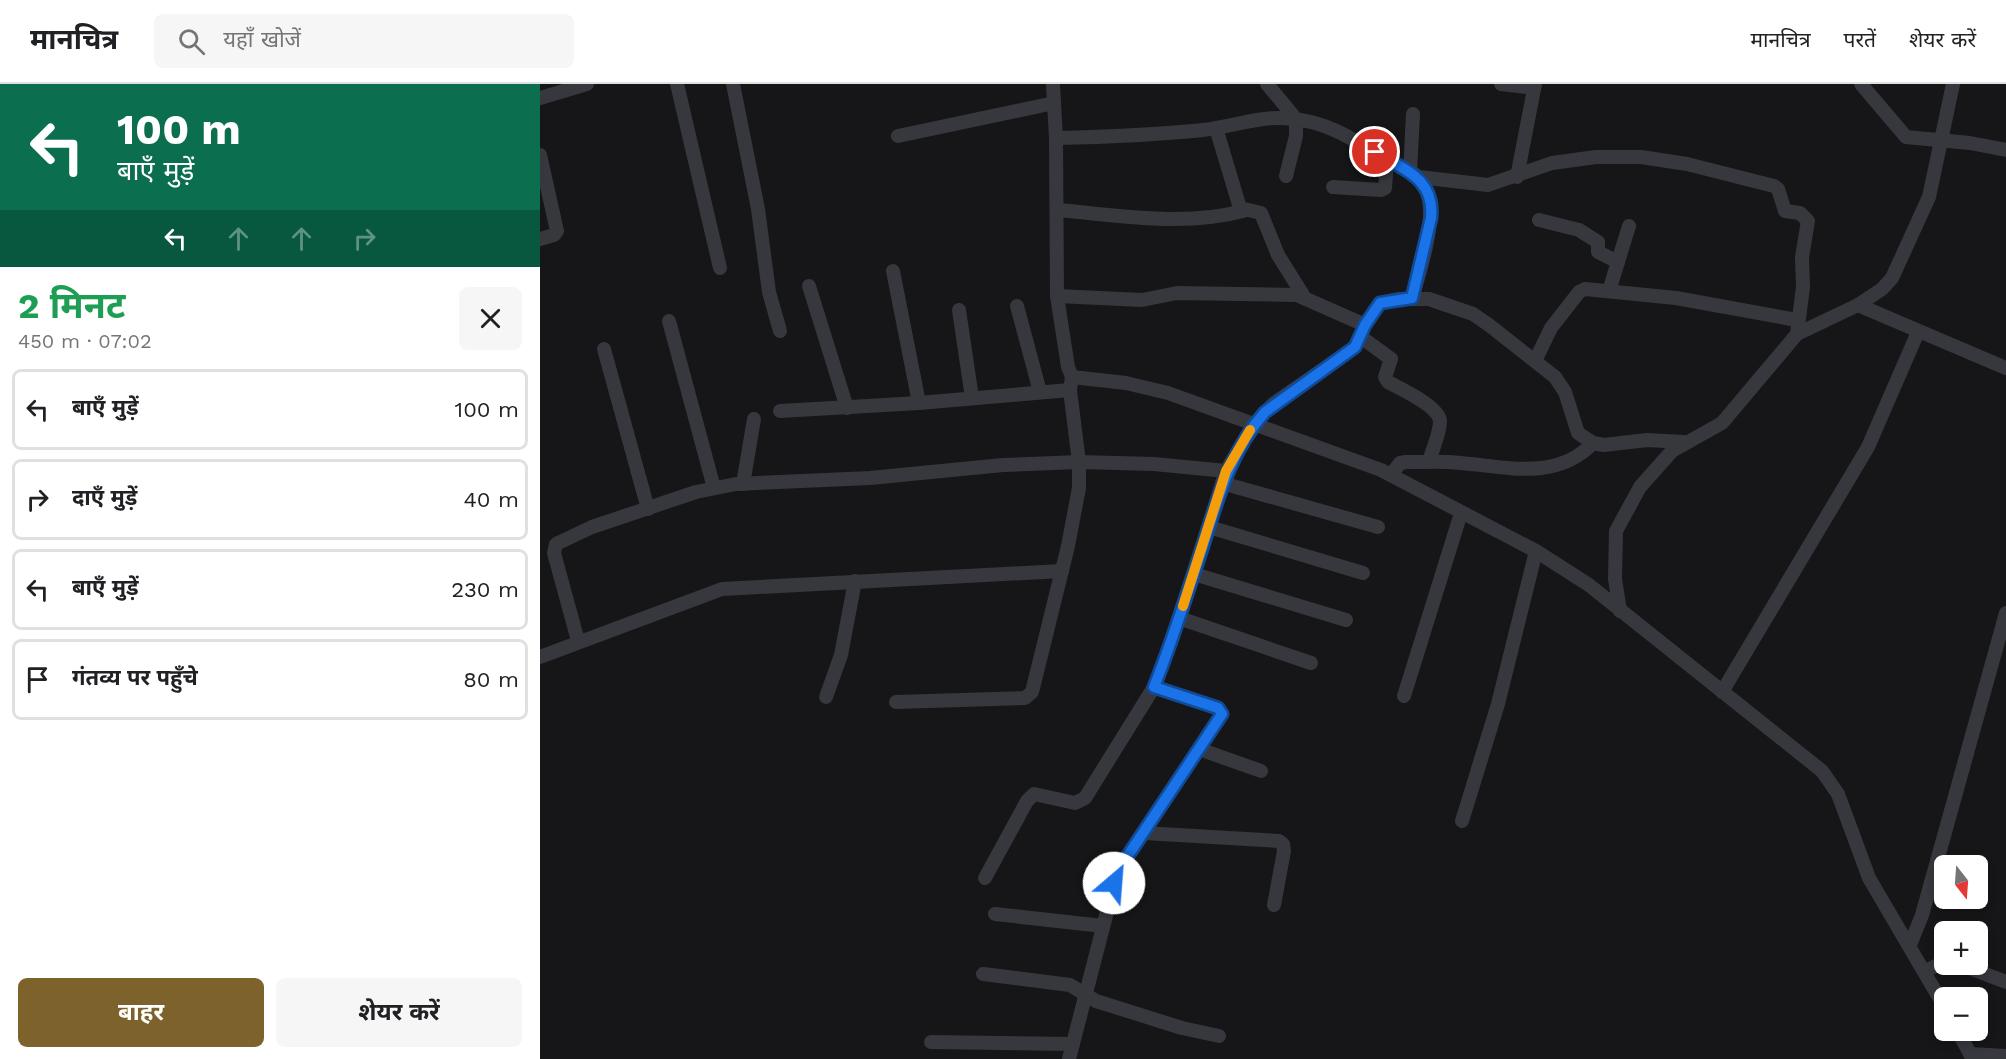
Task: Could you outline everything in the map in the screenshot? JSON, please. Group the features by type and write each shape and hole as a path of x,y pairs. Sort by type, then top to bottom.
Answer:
{"street":[{"path":"540,98 587,84"},
{"path":"677,84 720,268"},
{"path":"733,84 758,209 769,292 780,331"},
{"path":"896,702 1030,696 1062,572 1079,488 1079,462 1071,383 1056,296 1056,138 1053,84"},
{"path":"1267,84 1296,119 1296,136 1286,177"},
{"path":"1501,84 1535,86 1516,177"},
{"path":"1862,84 1906,137 2006,150"},
{"path":"1620,611 1615,579 1616,531 1640,487 1672,451 1684,442 1722,423 1797,334 1858,305 1882,290 1892,278 1926,208 1953,84"},
{"path":"898,136 1054,103"},
{"path":"1412,298 1432,210 1414,174 1413,114"},
{"path":"1056,138 1117,137 1216,128 1258,118 1296,119 1328,127 1414,174 1475,186 1516,177 1559,162 1596,157 1641,157 1687,164 1774,186 1778,189 1785,211 1800,213 1808,221 1801,265 1803,287 1797,334"},
{"path":"1216,128 1243,211"},
{"path":"540,155 557,231 554,235 540,239"},
{"path":"1333,187 1381,190 1385,188 1387,159"},
{"path":"1057,210 1149,218 1218,216 1243,211 1261,213 1278,255 1303,295 1363,331 1391,361 1385,377 1388,382 1423,402 1438,415 1440,422 1429,462"},
{"path":"1539,220 1579,230 1598,242 1598,252 1618,262"},
{"path":"1609,291 1629,226"},
{"path":"893,271 919,404"},
{"path":"809,286 847,408"},
{"path":"1536,359 1551,328 1580,292 1592,288 1676,298 1797,320"},
{"path":"1056,296 1142,300 1177,292 1303,295"},
{"path":"985,878 1027,801 1034,794 1075,803 1085,798 1154,687 1194,574 1224,477 1253,425 1273,405 1348,353 1380,303 1412,298 1443,302 1473,314 1536,359 1561,384 1578,433 1593,443 1604,445 1647,440 1684,442"},
{"path":"1858,305 2006,368"},
{"path":"1017,306 1040,392"},
{"path":"959,310 972,398"},
{"path":"669,321 714,488"},
{"path":"1722,692 1868,447 1918,332"},
{"path":"604,349 648,508"},
{"path":"780,411 919,404 1040,392 1071,383 1142,386 1225,412 1253,425 1357,460 1391,476 1536,551 1589,585 1822,771 1832,783 1869,878 1934,988"},
{"path":"743,484 754,419"},
{"path":"1391,476 1402,462 1457,462 1526,471 1565,462 1593,443"},
{"path":"578,641 554,553 556,544 592,527 714,488 743,484 870,478 1003,465 1079,462 1154,464 1224,477 1378,527"},
{"path":"1404,696 1461,513"},
{"path":"1209,527 1363,573"},
{"path":"1462,821 1500,694 1536,551"},
{"path":"540,657 722,589 1062,572"},
{"path":"1194,574 1346,620"},
{"path":"826,697 843,644 855,581"},
{"path":"1910,945 1922,915 2006,613"},
{"path":"1179,618 1311,663"},
{"path":"1069,1059 1117,873 1220,719 1222,711 1154,687"},
{"path":"1199,749 1261,771"},
{"path":"1144,832 1279,841 1285,847 1274,905"},
{"path":"995,914 1103,926"},
{"path":"1925,972 1934,967"},
{"path":"983,974 1063,984 1076,988 1086,997 1182,1028 1219,1036"},
{"path":"1988,975 2006,982"},
{"path":"1963,1041 1971,1057 2006,1056"},
{"path":"932,1042 1073,1044"}],"slow traffic":[{"path":"1183,606 1226,471 1250,430"}],"route":[{"path":"1114,883 1121,866 1222,714 1218,708 1154,687 1170,645 1226,471 1253,425 1265,412 1355,347 1365,325 1380,303 1398,298 1412,298 1432,210 1419,177 1375,152"}]}
